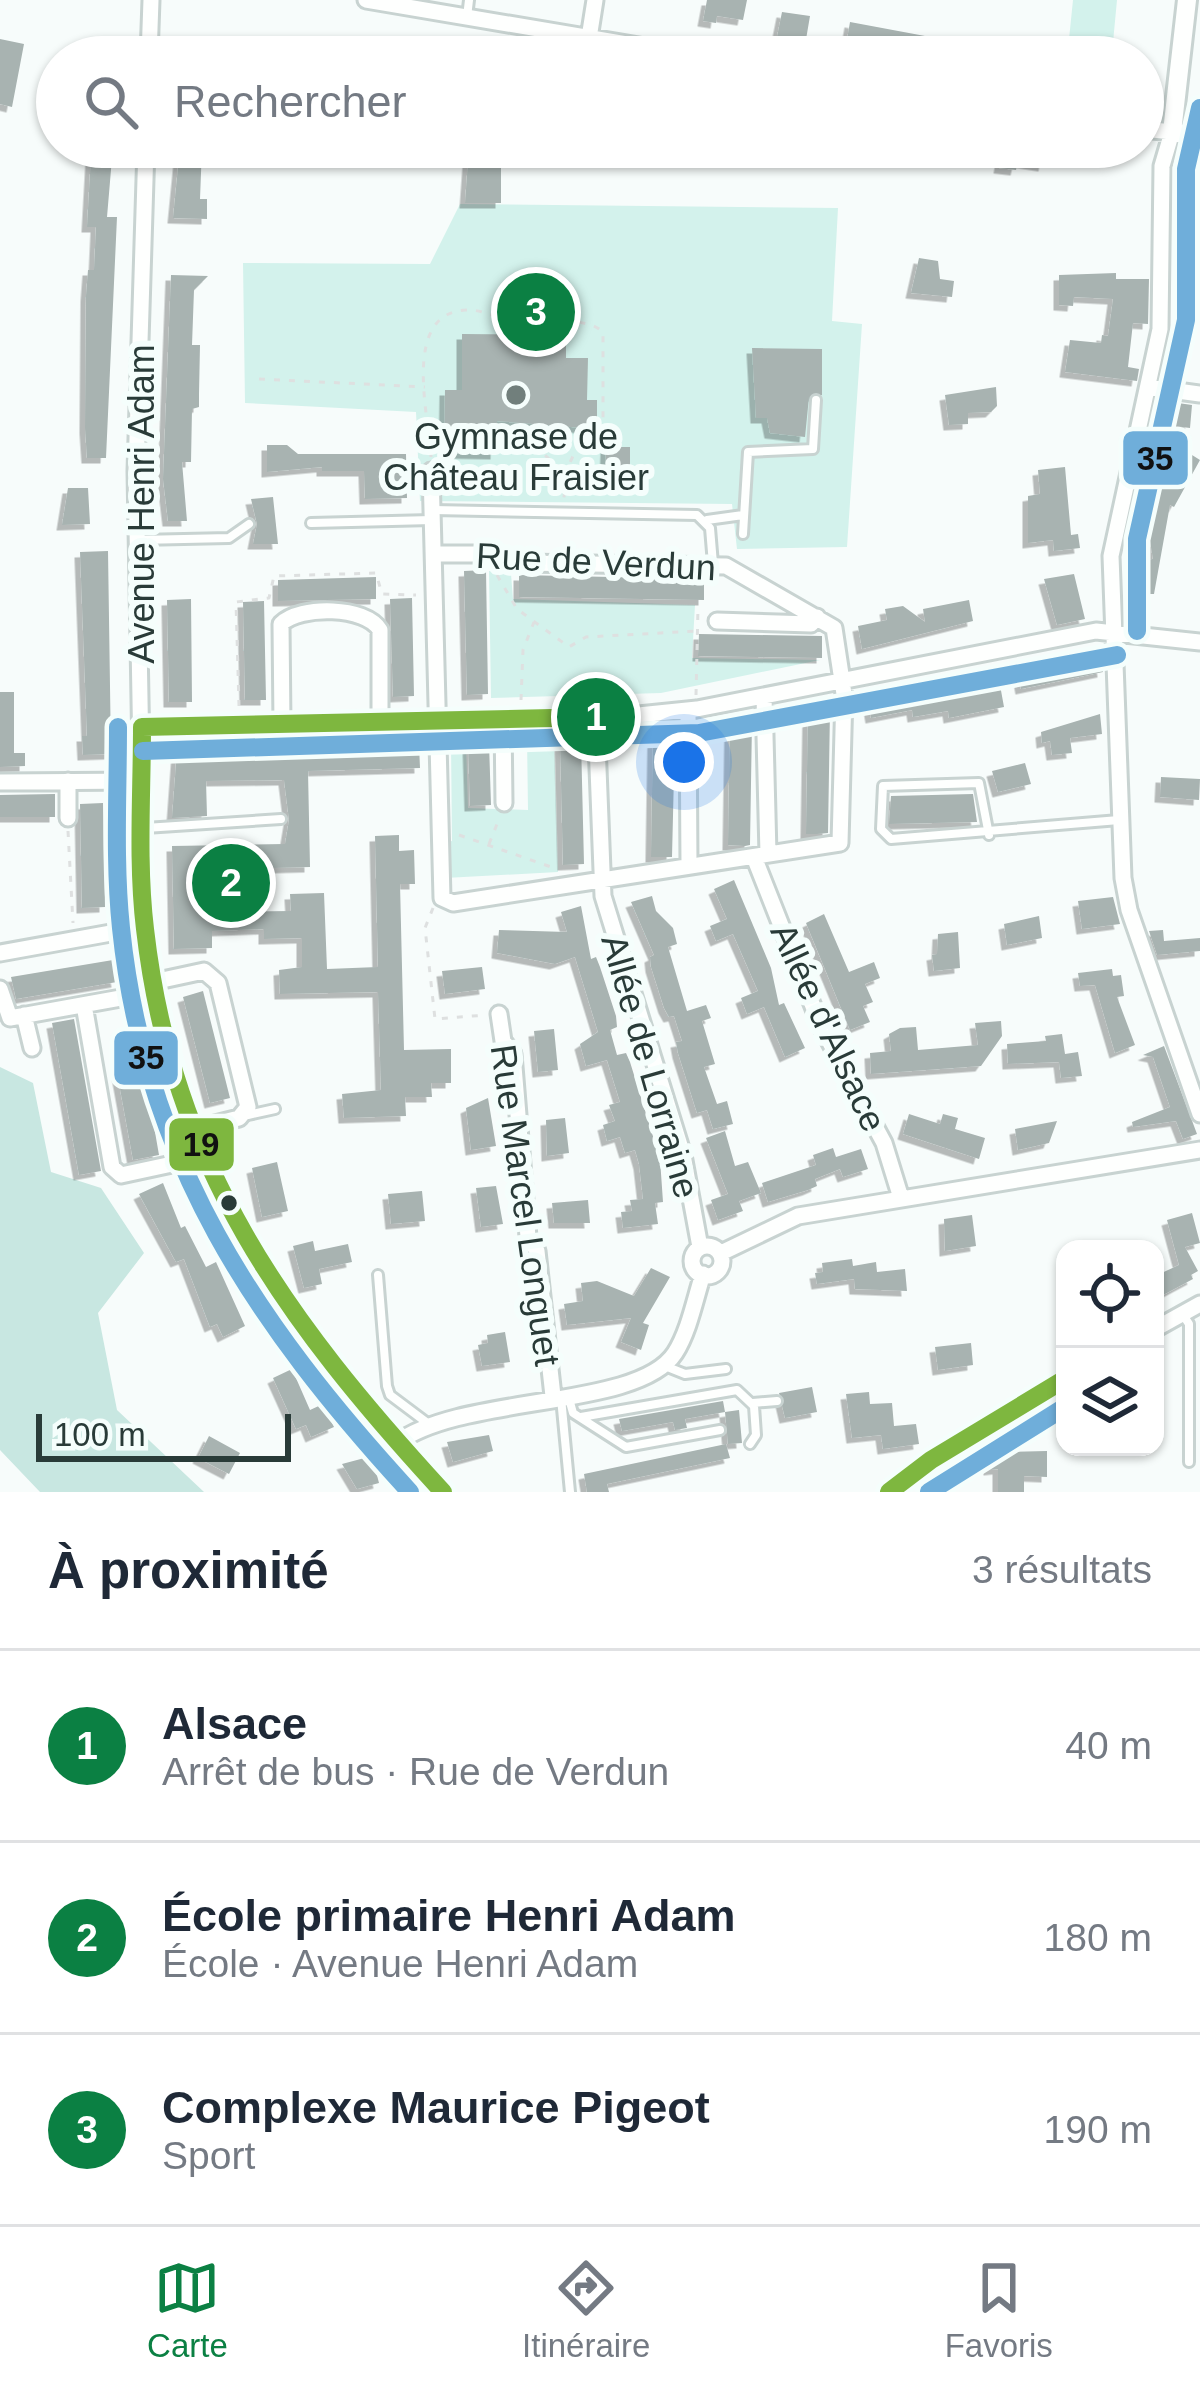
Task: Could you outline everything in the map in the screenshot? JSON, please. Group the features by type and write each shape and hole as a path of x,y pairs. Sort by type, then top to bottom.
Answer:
{"street":[{"path":"150,36 151,0"},
{"path":"366,0 577,36"},
{"path":"589,36 596,0"},
{"path":"1164,159 1172,132 1187,0"},
{"path":"1164,131 1200,137"},
{"name":"Avenue Henri Adam","path":"146,168 138,540 144,927 153,987 191,1130 220,1207 283,1307 442,1492"},
{"path":"1162,168 1162,314 1113,536 1113,631 1129,910 1193,1078 1200,1114"},
{"path":"1148,387 1200,394"},
{"name":"Rue de Verdun","path":"431,471 440,892 447,902 574,888"},
{"name":"Rue de Verdun","path":"435,554 497,556 521,563 713,566 736,570 817,617 811,624 717,621"},
{"path":"282,724 281,624 297,614 364,613 374,620 380,629 380,722"},
{"path":"574,888 842,840 838,634 817,617"},
{"path":"142,728 596,718 693,710 1113,631 1200,643"},
{"path":"761,855 764,696"},
{"path":"689,865 693,710"},
{"path":"596,718 601,883"},
{"path":"504,800 512,719"},
{"path":"0,782 143,781"},
{"path":"68,782 68,818"},
{"name":"Allée d'Alsace","path":"761,855 820,1024 884,1143 901,1198"},
{"name":"Allée de Lorraine","path":"601,883 683,1155 700,1247 693,1266 703,1274"},
{"path":"0,953 144,927"},
{"path":"0,989 10,1018 84,1005 204,971 216,979 247,1100 242,1116 191,1130"},
{"path":"84,1005 112,1167 121,1174 200,1158"},
{"name":"Rue Marcel Longuet","path":"499,1014 503,1041 513,1054 528,1237 537,1251 561,1395"},
{"path":"24,1016 32,1048"},
{"path":"700,1247 721,1253 798,1216 1200,1150"},
{"path":"397,1443 431,1426 561,1395 623,1386 664,1366 675,1352 703,1274 721,1268 721,1253"},
{"path":"1164,1324 1200,1304"},
{"path":"889,1492 1056,1389"}],"lane":[{"path":"466,18 469,0"},
{"path":"742,534 748,452 813,449 816,400"},
{"path":"310,524 563,512 697,515 707,520 743,515"},
{"path":"707,520 713,566"},
{"path":"138,540 230,538 249,524"},
{"path":"989,835 979,783 883,786 880,792 885,837 989,835 1121,820"},
{"path":"144,828 280,819"},
{"path":"242,1116 275,1108"},
{"path":"378,1275 390,1395 431,1426"},
{"path":"1182,1314 1189,1324 1189,1462"},
{"path":"664,1366 685,1374 726,1369"},
{"path":"581,1417 728,1389 746,1394 753,1403 756,1435 750,1444"},
{"path":"561,1395 573,1413 626,1447 720,1430"},
{"path":"561,1395 570,1492"},
{"path":"753,1403 777,1401"}],"path":[{"path":"431,471 427,336 456,311 517,322 598,327 603,332 603,432 574,454 565,473 563,512"},
{"path":"260,379 426,387"},
{"path":"535,430 537,448 565,473"},
{"path":"497,556 496,574 508,598 569,647 586,637 697,632"},
{"path":"693,710 698,607"},
{"path":"512,719 523,650 535,620"},
{"path":"489,845 504,800"},
{"path":"68,818 76,940"},
{"path":"438,834 489,845 561,871 574,888"},
{"path":"425,928 435,1019 499,1014"}],"green space":[{"path":"1073,0 1117,0 1114,36 1069,36"},
{"path":"460,204 838,208 832,321 862,324 847,547 737,549 732,504 420,501 416,412 245,403 243,263 430,264"},
{"path":"489,571 511,574 513,599 695,605 692,658 820,660 661,693 491,698"},
{"path":"527,737 554,737 558,872 445,878 444,843 452,841 451,744 466,743 468,808 528,810"},
{"path":"0,1067 33,1083 51,1172 101,1188 144,1253 98,1313 117,1410 204,1492 40,1492 0,1450"}],"building":[{"path":"707,0 747,0 743,20 717,16 716,23 703,21"},
{"path":"782,12 810,16 807,36 777,36"},
{"path":"850,22 925,36 848,36"},
{"path":"0,39 24,44 12,107 0,104"},
{"path":"90,168 111,168 107,217 117,217 106,458 87,458 86,296 88,270 94,270 96,227 87,227"},
{"path":"178,168 201,168 200,199 207,199 207,219 173,218"},
{"path":"468,168 501,168 501,203 465,203"},
{"path":"919,258 938,261 940,279 954,281 952,297 911,293"},
{"path":"1116,273 1116,279 1149,279 1148,324 1133,323 1128,367 1139,369 1137,381 1065,372 1070,340 1101,343 1102,335 1108,336 1113,299 1074,297 1073,306 1059,305 1059,275"},
{"path":"171,275 208,276 194,290 192,345 200,345 199,407 192,409 191,462 182,462 187,521 168,521 163,479"},
{"name":"Gymnase de Château Fraisier","path":"462,334 566,335 566,358 588,358 587,400 597,400 597,429 497,421 496,454 444,453 445,390 462,390"},
{"path":"752,348 822,349 822,395 809,397 805,437 770,433 767,418 756,418"},
{"path":"996,387 997,406 991,412 968,413 968,424 949,425 945,395"},
{"path":"1157,400 1192,405 1190,428 1152,423"},
{"path":"267,445 287,445 298,454 406,454 407,498 365,499 364,471 322,471 322,467 267,472"},
{"path":"1176,445 1200,460 1174,507 1170,505 1154,594 1135,594 1135,562 1153,559 1150,541 1139,542 1145,515 1167,479 1158,474 1166,461 1174,466"},
{"path":"606,447 630,447 630,487 611,487 611,478 605,478"},
{"path":"1065,467 1071,535 1078,534 1080,548 1054,551 1053,540 1028,543 1028,496 1040,494 1038,470"},
{"path":"68,488 88,488 90,524 62,525"},
{"path":"273,497 278,544 253,544 257,524 251,499"},
{"path":"108,551 111,754 83,755 82,736 87,736 80,552"},
{"path":"486,570 488,694 467,695 464,571"},
{"path":"1074,574 1085,619 1057,625 1044,579"},
{"path":"519,575 704,579 704,600 519,597"},
{"path":"376,577 376,599 278,601 278,580"},
{"path":"412,598 414,696 393,697 390,599"},
{"path":"191,599 192,702 169,702 167,600"},
{"path":"969,600 973,621 862,649 858,626 887,620 885,609 903,606 925,622 923,609"},
{"path":"264,601 266,700 245,700 243,602"},
{"path":"699,634 822,636 822,658 698,656"},
{"path":"1101,656 1103,672 1021,689 1018,673"},
{"path":"1000,685 1004,707 949,718 948,711 913,717 912,710 871,718 868,700 923,690 925,699"},
{"path":"0,692 14,692 14,753 25,753 25,766 0,767"},
{"path":"808,710 830,710 828,833 806,834"},
{"path":"1100,714 1102,734 1070,738 1072,753 1052,755 1050,741 1042,743 1041,732"},
{"path":"730,721 752,722 750,845 745,846 728,845"},
{"path":"653,733 675,733 672,857 651,857"},
{"path":"581,740 584,864 563,865 560,741"},
{"path":"468,743 489,743 491,805 470,806"},
{"path":"419,744 420,768 308,771 310,867 197,870 198,912 291,911 290,894 324,893 327,969 378,967 375,836 399,835 399,851 414,850 415,884 400,884 404,1050 451,1049 451,1083 431,1083 432,1097 405,1097 406,1116 344,1118 342,1094 381,1090 378,992 280,994 279,970 302,967 302,938 264,939 264,929 212,931 212,948 174,949 172,846 285,844 289,820 284,780 206,781 207,816 172,818 177,750"},
{"path":"1025,763 1031,784 998,792 992,771"},
{"path":"1161,777 1200,779 1199,800 1160,797"},
{"path":"55,794 55,817 0,817 0,795"},
{"path":"973,794 977,822 889,824 891,796"},
{"path":"103,803 105,907 82,908 80,804"},
{"path":"734,880 771,968 779,1005 784,1003 805,1048 785,1057 764,1007 747,1014 741,998 758,991 733,934 716,941 710,926 727,919 714,889"},
{"path":"652,896 656,911 673,928 677,944 668,947 687,1011 706,1005 711,1018 702,1021 715,1064 704,1067 717,1104 727,1101 733,1124 713,1129 707,1110 697,1113 678,1053 676,1042 682,1041 674,1016 669,1017 664,1008 651,967 654,955 631,902"},
{"path":"1113,897 1120,924 1082,929 1078,901"},
{"path":"581,906 591,959 596,957 616,1016 617,1027 610,1030 617,1055 626,1053 630,1062 660,1159 663,1202 655,1203 658,1224 623,1228 621,1212 632,1211 630,1200 643,1199 639,1164 635,1150 625,1153 620,1137 607,1141 603,1125 615,1121 609,1105 620,1102 607,1060 586,1066 580,1044 598,1032 575,957 555,964 497,953 499,930 567,932 561,912"},
{"path":"824,914 849,972 874,962 880,978 865,984 873,1002 863,1006 870,1022 850,1030 806,923"},
{"path":"1039,916 1042,938 1007,945 1004,924"},
{"path":"1163,930 1164,941 1200,938 1200,951 1157,955 1149,931"},
{"path":"958,932 960,968 934,971 932,955 937,954 938,934"},
{"path":"113,960 117,982 16,999 11,977"},
{"path":"482,967 485,989 445,994 442,971"},
{"path":"1112,969 1113,976 1121,975 1124,996 1117,997 1135,1045 1115,1053 1095,985 1080,986 1078,973"},
{"path":"203,991 230,1098 210,1103 183,997"},
{"path":"74,1019 101,1171 79,1175 52,1023"},
{"path":"1001,1021 1002,1036 981,1066 871,1074 870,1053 891,1051 889,1034 900,1028 916,1027 918,1050 978,1045 975,1023"},
{"path":"554,1029 558,1070 538,1072 534,1031"},
{"path":"1062,1034 1065,1054 1078,1052 1082,1076 1061,1078 1059,1062 1008,1064 1007,1044 1046,1041 1045,1036"},
{"path":"1164,1046 1197,1134 1183,1139 1176,1121 1133,1127 1132,1122 1170,1107 1153,1057 1143,1055"},
{"path":"143,1063 159,1155 133,1160 116,1067"},
{"path":"488,1098 496,1146 471,1150 466,1108"},
{"path":"909,1114 940,1124 943,1114 958,1118 955,1129 985,1138 979,1159 903,1134"},
{"path":"565,1118 569,1153 547,1156 546,1120"},
{"path":"1057,1121 1049,1143 1018,1150 1015,1129"},
{"path":"725,1131 735,1166 748,1162 761,1193 739,1201 743,1211 718,1220 711,1200 728,1194 706,1138"},
{"path":"833,1148 836,1157 861,1149 868,1169 843,1177 840,1169 815,1179 817,1186 768,1202 762,1183 816,1165 813,1155"},
{"path":"277,1162 288,1211 262,1217 252,1168"},
{"path":"163,1183 181,1228 185,1226 206,1267 216,1262 245,1326 223,1337 217,1324 210,1327 184,1259 176,1262 139,1194"},
{"path":"496,1186 503,1224 481,1227 476,1188"},
{"path":"422,1191 425,1221 391,1224 388,1194"},
{"path":"588,1200 590,1223 554,1223 552,1203"},
{"path":"1192,1213 1200,1243 1185,1247 1198,1271 1191,1275 1193,1279 1164,1294 1164,1272 1179,1265 1167,1220"},
{"path":"972,1215 976,1246 945,1251 944,1219"},
{"path":"313,1241 315,1251 348,1244 352,1262 319,1269 322,1284 304,1288 293,1246"},
{"path":"852,1259 853,1266 876,1262 877,1272 905,1269 907,1291 855,1289 854,1279 817,1284 815,1273 823,1272 822,1263"},
{"path":"651,1268 670,1277 643,1323 649,1325 641,1350 621,1342 631,1318 567,1325 564,1304 583,1301 581,1283 597,1281 634,1296"},
{"path":"505,1332 510,1362 482,1366 478,1345 488,1343 487,1335"},
{"path":"971,1343 973,1365 938,1370 935,1347"},
{"path":"292,1369 310,1410 323,1404 334,1427 311,1437 306,1425 296,1429 273,1378"},
{"path":"812,1387 817,1412 785,1418 779,1393"},
{"path":"869,1392 870,1404 892,1403 894,1426 916,1424 919,1444 883,1449 881,1435 852,1438 846,1394"},
{"path":"723,1401 725,1412 685,1419 687,1428 675,1430 673,1422 622,1431 619,1419"},
{"path":"739,1410 742,1443 728,1444 725,1412"},
{"path":"489,1435 493,1451 453,1462 447,1442"},
{"path":"209,1436 240,1453 229,1474 198,1458"},
{"path":"988,1442 1010,1443 1010,1452 1047,1451 1047,1477 1024,1476 1024,1492 998,1492 998,1469 989,1470"},
{"path":"726,1444 730,1458 607,1484 609,1492 587,1492 584,1474"},
{"path":"372,1456 379,1483 357,1489 342,1464"}],"transit line":[{"name":"35","path":"1137,631 1137,539 1186,320 1186,169 1200,108"},
{"name":"35","path":"143,751 699,733 1117,655"},
{"name":"19","path":"142,727 596,717"},
{"name":"35","path":"118,727 121,928 134,1012 155,1091 182,1165 257,1301 303,1366 410,1492"},
{"name":"19","path":"142,727 145,929 159,1014 181,1093 245,1235 287,1301 334,1365 443,1492"},
{"name":"19","path":"889,1492 931,1460 1056,1384"},
{"name":"35","path":"929,1492 1056,1413"}],"place":[{"name":"Complexe Maurice Pigeot","path":"536,312"},
{"name":"Gymnase de Château Fraisier","path":"516,395"},
{"name":"Alsace","path":"596,717"},
{"name":"École primaire Henri Adam","path":"231,883"}]}
